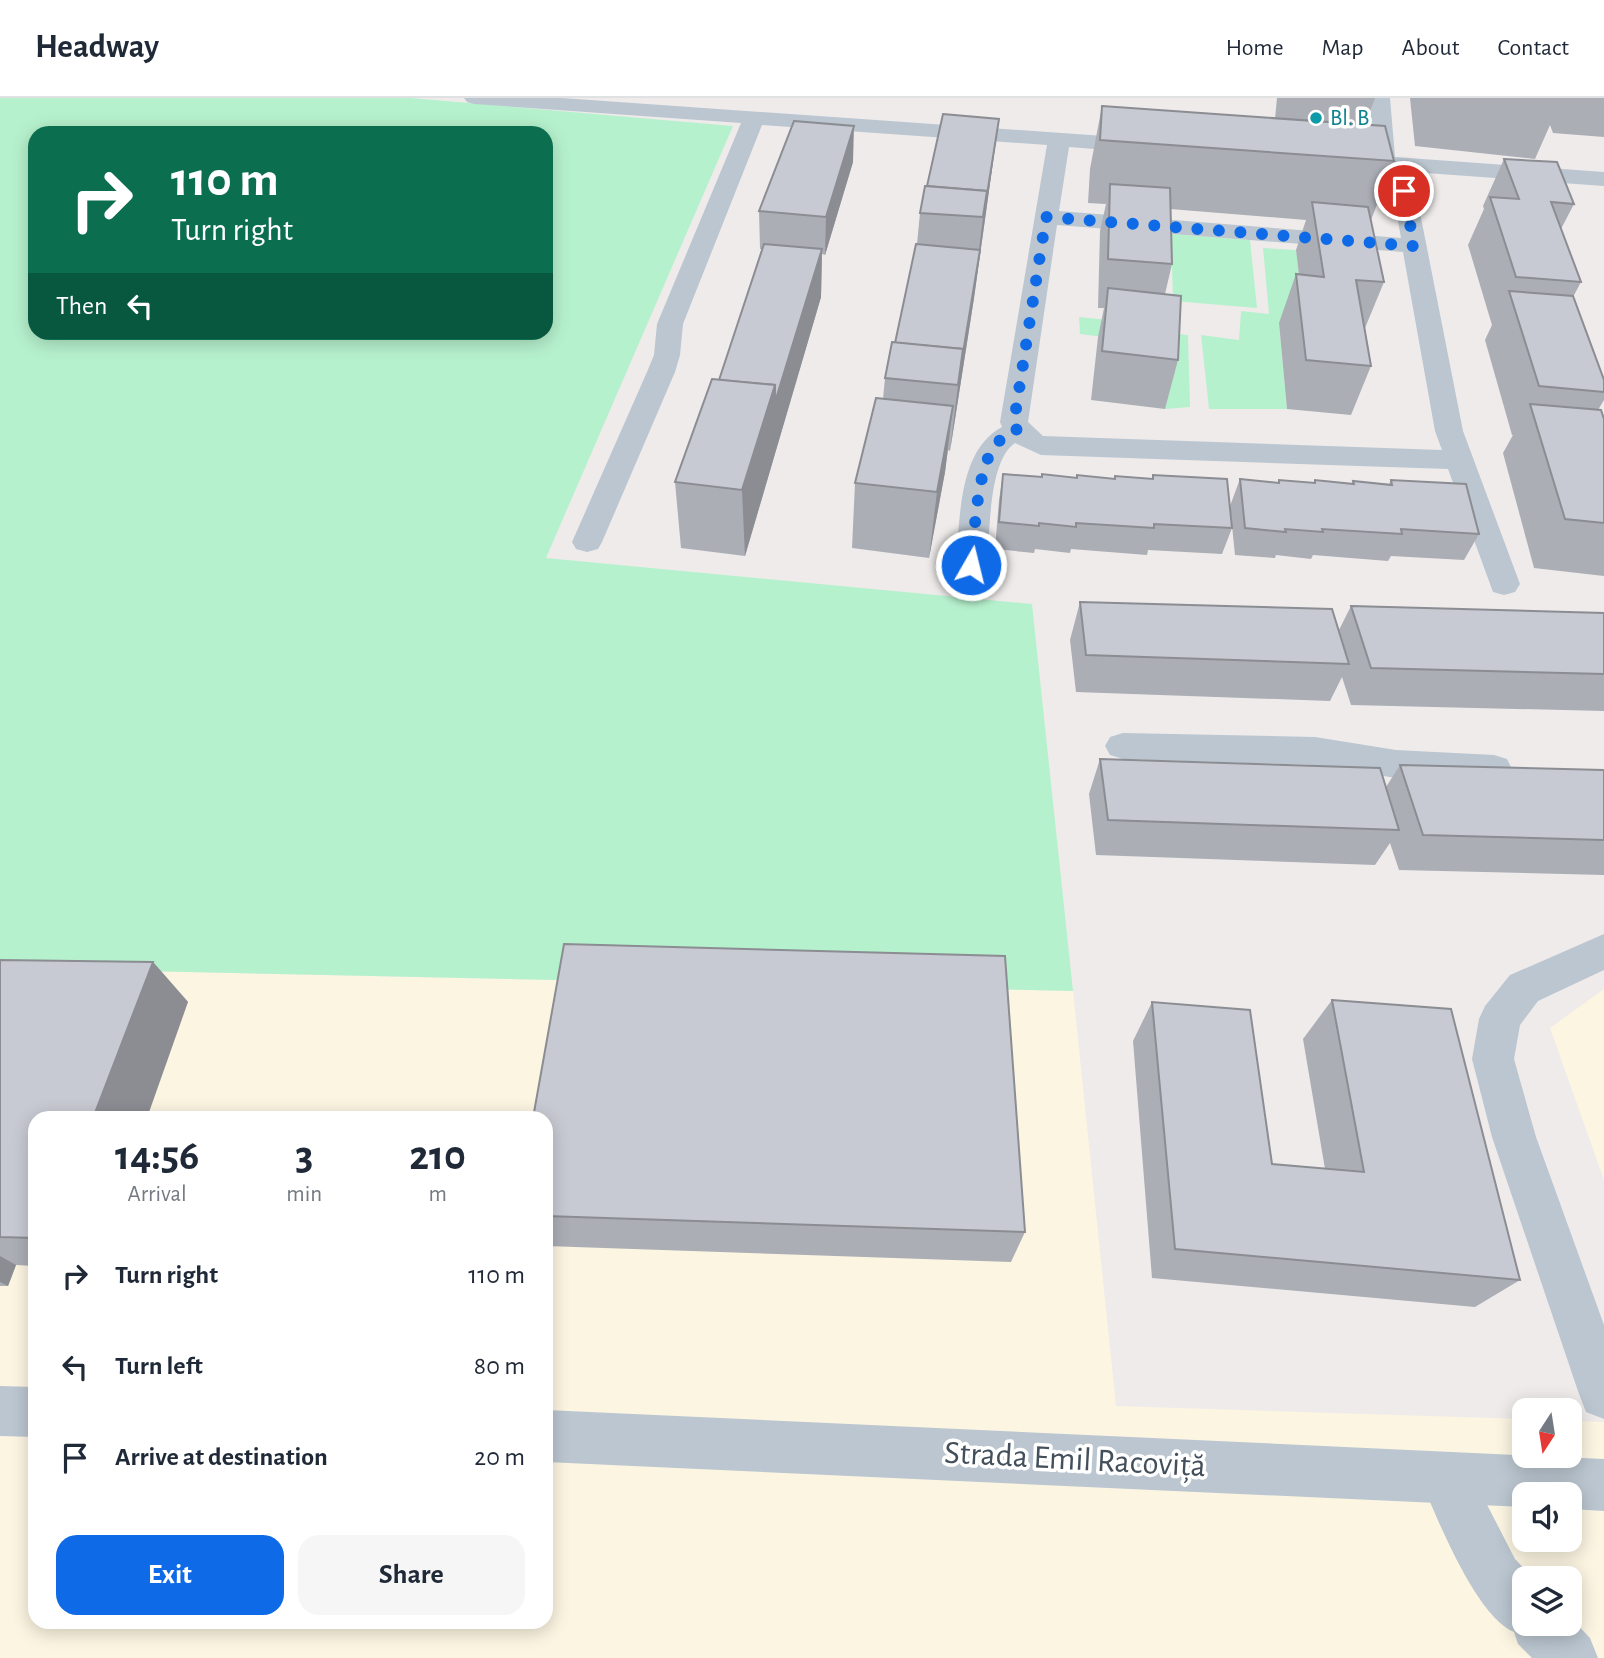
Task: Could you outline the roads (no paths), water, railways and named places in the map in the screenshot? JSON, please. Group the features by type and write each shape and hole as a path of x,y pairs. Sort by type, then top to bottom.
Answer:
{"street":[{"path":"474,98 1167,148"},
{"path":"785,120 799,98"},
{"path":"1380,98 1392,164 1414,246 1449,431 1504,584"},
{"path":"587,542 661,372 667,355 670,324 754,118"},
{"path":"1059,140 1014,422 1017,431 1030,442 1041,446 1460,460"},
{"path":"1316,158 1604,179"},
{"path":"1046,217 1414,246"},
{"path":"971,565 984,471 989,455 999,442 1017,431"},
{"path":"1123,746 1315,751 1396,764 1533,770"},
{"path":"1604,951 1524,988 1500,1019 1493,1059 1514,1137 1604,1394"},
{"path":"0,1410 28,1412"},
{"name":"Strada Emil Racoviță","path":"553,1436 1604,1485"},
{"path":"1446,1478 1496,1578 1512,1596"},
{"path":"1549,1636 1570,1658"}],"place":[{"name":"Bl. B","path":"1316,118"}]}
